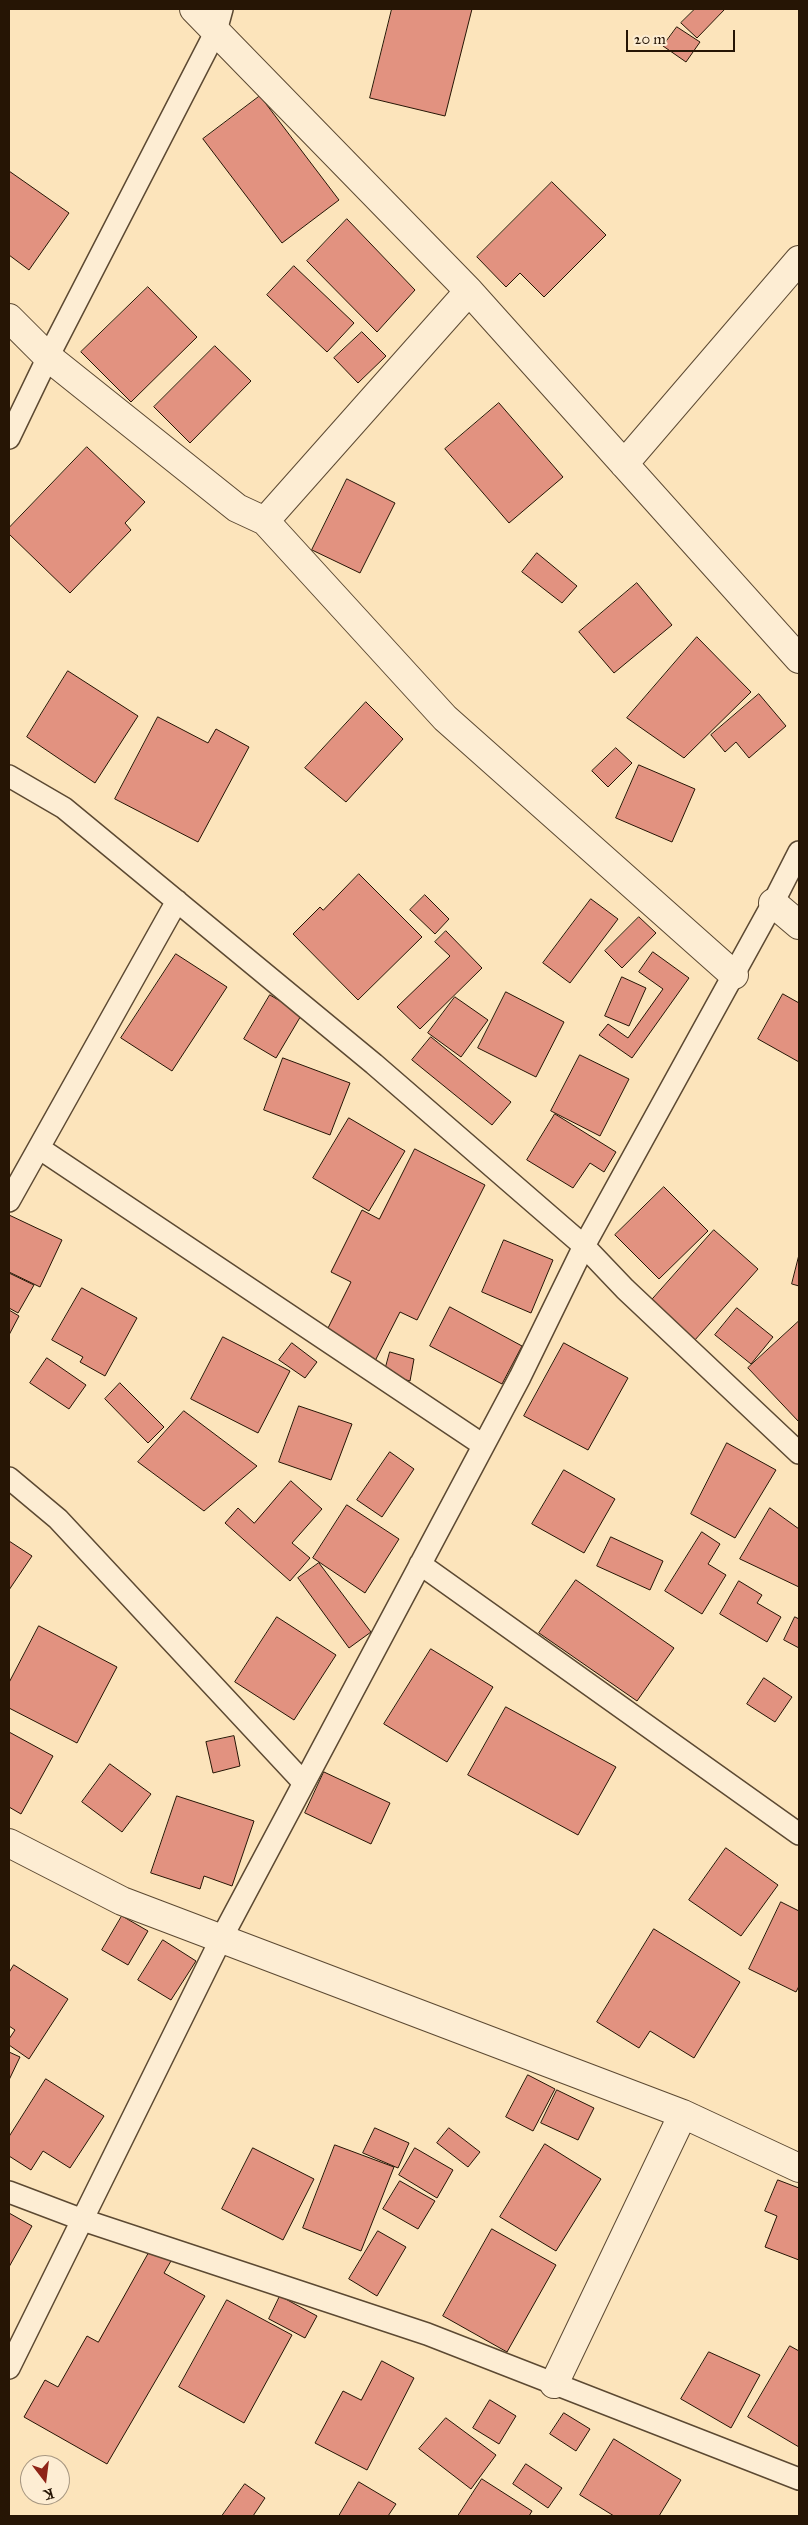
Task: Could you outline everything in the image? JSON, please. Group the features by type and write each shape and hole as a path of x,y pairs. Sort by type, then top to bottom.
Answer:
{"street":[{"path":"194,9 219,20 469,291 799,659"},
{"path":"624,464 799,260"},
{"path":"265,521 469,291"},
{"path":"9,318 48,357 237,508 265,521 445,718 734,975"},
{"path":"773,903 799,925"},
{"path":"9,1843 122,1901 682,2114 799,2168"},
{"path":"554,2384 682,2114"}],"lane":[{"path":"9,438 48,357 219,20"},
{"path":"9,776 64,808 374,1064 584,1246 625,1289 799,1453"},
{"path":"9,2368 222,1939 520,1377 584,1246 734,975 799,852"},
{"path":"9,1201 177,902"},
{"path":"39,1148 483,1446"},
{"path":"9,1478 58,1519 304,1783"},
{"path":"420,1564 799,1834"},
{"path":"9,2192 83,2220 428,2334 799,2479"}],"building":[{"path":"392,9 472,9 445,116 370,98"},
{"path":"695,9 725,9 697,38 681,23"},
{"path":"677,27 700,42 686,62 663,46"},
{"path":"260,96 339,200 282,243 203,139"},
{"path":"9,171 69,213 29,270 9,255"},
{"path":"552,182 606,235 544,297 520,273 506,287 477,257"},
{"path":"347,219 415,290 377,332 307,261"},
{"path":"294,266 354,323 327,352 267,295"},
{"path":"148,287 197,337 131,402 81,352"},
{"path":"362,332 386,356 358,383 334,358"},
{"path":"215,346 251,381 190,443 154,407"},
{"path":"499,403 563,477 509,523 445,449"},
{"path":"87,447 145,502 125,523 131,530 70,593 9,534 9,528"},
{"path":"347,479 395,503 360,573 312,550"},
{"path":"537,553 577,586 562,603 522,572"},
{"path":"637,583 672,625 614,673 579,632"},
{"path":"697,637 751,692 684,758 627,718"},
{"path":"68,671 138,716 95,783 27,737"},
{"path":"759,694 786,726 749,758 736,742 725,752 711,735"},
{"path":"366,702 403,739 346,802 305,768"},
{"path":"158,717 208,743 216,729 249,747 198,842 115,799"},
{"path":"616,748 632,763 608,787 592,771"},
{"path":"639,765 695,789 672,842 616,818"},
{"path":"359,874 422,937 358,1000 293,934 320,907 323,910"},
{"path":"425,895 449,919 435,934 410,910"},
{"path":"591,899 618,919 570,983 543,963"},
{"path":"639,917 656,933 622,968 605,951"},
{"path":"446,931 482,968 420,1029 397,1007 450,956 435,942"},
{"path":"653,952 689,978 632,1058 599,1035 608,1024 628,1038 663,989 639,972"},
{"path":"176,954 227,987 172,1071 121,1038"},
{"path":"622,977 646,988 629,1026 605,1016"},
{"path":"506,992 564,1022 536,1077 478,1048"},
{"path":"783,994 799,1003 799,1062 758,1039"},
{"path":"270,995 302,1014 276,1058 244,1039"},
{"path":"455,997 488,1020 461,1057 428,1033"},
{"path":"431,1037 511,1102 492,1125 412,1060"},
{"path":"580,1055 629,1079 600,1136 551,1111"},
{"path":"283,1058 350,1083 330,1135 264,1110"},
{"path":"555,1114 616,1152 604,1172 590,1163 573,1188 527,1160"},
{"path":"349,1118 405,1151 369,1211 313,1178"},
{"path":"415,1149 485,1185 417,1320 400,1312 375,1361 324,1336 351,1282 331,1272 362,1210 379,1219"},
{"path":"664,1187 708,1231 659,1279 615,1235"},
{"path":"9,1215 62,1240 40,1287 9,1272"},
{"path":"714,1230 758,1269 694,1341 650,1302"},
{"path":"504,1240 553,1260 531,1313 482,1292"},
{"path":"799,1255 799,1286 792,1284"},
{"path":"9,1273 34,1285 18,1313 9,1308"},
{"path":"82,1288 137,1318 105,1376 80,1362 83,1357 52,1340"},
{"path":"450,1307 522,1346 502,1384 430,1346"},
{"path":"737,1308 773,1337 751,1364 715,1335"},
{"path":"9,1310 19,1316 9,1335"},
{"path":"799,1321 799,1422 748,1368"},
{"path":"223,1337 290,1371 258,1433 191,1399"},
{"path":"292,1343 317,1362 305,1378 279,1360"},
{"path":"564,1343 628,1378 588,1450 524,1416"},
{"path":"390,1352 414,1359 410,1381 384,1374"},
{"path":"47,1358 86,1385 69,1409 30,1383"},
{"path":"120,1383 164,1427 148,1443 105,1399"},
{"path":"299,1406 352,1424 331,1480 279,1462"},
{"path":"184,1411 257,1466 204,1511 138,1462"},
{"path":"727,1443 776,1470 735,1538 691,1514"},
{"path":"390,1452 414,1469 382,1517 357,1500"},
{"path":"564,1470 615,1499 584,1553 532,1524"},
{"path":"291,1481 322,1509 292,1543 310,1558 290,1581 225,1523 238,1508 254,1523"},
{"path":"347,1505 399,1539 365,1593 313,1558"},
{"path":"770,1508 799,1529 799,1587 740,1559"},
{"path":"702,1532 720,1544 708,1564 726,1575 702,1614 665,1591"},
{"path":"611,1537 663,1561 650,1590 597,1566"},
{"path":"9,1541 32,1556 9,1590"},
{"path":"319,1563 371,1632 349,1648 298,1578"},
{"path":"576,1580 674,1648 637,1701 539,1633"},
{"path":"739,1581 762,1595 757,1603 781,1617 767,1642 720,1614"},
{"path":"277,1617 336,1655 294,1720 235,1682"},
{"path":"795,1617 799,1619 799,1648 784,1640"},
{"path":"39,1626 117,1667 77,1743 9,1708 9,1683"},
{"path":"431,1649 493,1687 447,1762 384,1724"},
{"path":"764,1678 792,1697 775,1722 747,1704"},
{"path":"506,1707 616,1767 578,1835 468,1775"},
{"path":"9,1732 53,1756 21,1814 9,1807"},
{"path":"234,1736 240,1766 213,1773 206,1742"},
{"path":"110,1764 151,1794 122,1832 82,1802"},
{"path":"324,1772 390,1803 371,1844 305,1813"},
{"path":"177,1796 254,1821 232,1886 204,1876 200,1889 151,1873"},
{"path":"726,1848 778,1885 741,1936 689,1900"},
{"path":"781,1902 799,1911 799,1986 796,1992 749,1969"},
{"path":"122,1916 148,1931 128,1965 102,1950"},
{"path":"654,1929 740,1982 694,2058 650,2031 639,2048 597,2022"},
{"path":"163,1940 196,1961 171,2000 138,1980"},
{"path":"14,1965 68,1999 29,2059 9,2045 9,2039 15,2030 9,2026 9,1973"},
{"path":"9,2052 20,2057 9,2080"},
{"path":"528,2075 555,2089 533,2131 506,2117"},
{"path":"46,2079 104,2116 70,2168 43,2151 31,2170 9,2156 9,2137"},
{"path":"557,2090 594,2108 578,2140 541,2123"},
{"path":"375,2128 409,2143 398,2168 363,2153"},
{"path":"449,2128 480,2152 468,2167 437,2143"},
{"path":"545,2144 601,2179 556,2251 500,2217"},
{"path":"335,2145 394,2167 361,2251 303,2228"},
{"path":"253,2148 314,2179 283,2240 222,2209"},
{"path":"415,2148 453,2170 437,2198 399,2175"},
{"path":"778,2180 799,2188 799,2260 765,2247 777,2216 765,2211"},
{"path":"400,2181 435,2201 418,2229 383,2209"},
{"path":"9,2213 32,2226 9,2267"},
{"path":"492,2229 556,2265 507,2352 443,2316"},
{"path":"378,2231 406,2247 377,2296 349,2279"},
{"path":"151,2249 171,2261 164,2273 205,2296 107,2464 24,2417 45,2380 58,2387 87,2336 98,2342"},
{"path":"280,2296 317,2316 305,2338 269,2319"},
{"path":"227,2300 292,2335 244,2423 179,2387"},
{"path":"790,2346 799,2351 799,2447 748,2417"},
{"path":"709,2352 760,2375 731,2428 681,2399"},
{"path":"382,2361 414,2378 367,2470 315,2443 343,2391 361,2400"},
{"path":"490,2400 516,2416 499,2444 473,2428"},
{"path":"564,2413 590,2429 576,2451 550,2434"},
{"path":"446,2418 496,2455 471,2489 419,2449"},
{"path":"614,2439 681,2480 659,2516 614,2516 580,2495"},
{"path":"526,2464 562,2488 548,2508 513,2484"},
{"path":"482,2479 532,2511 529,2516 458,2516"},
{"path":"359,2482 396,2504 388,2516 339,2516"},
{"path":"245,2484 265,2498 253,2516 222,2516"}]}
